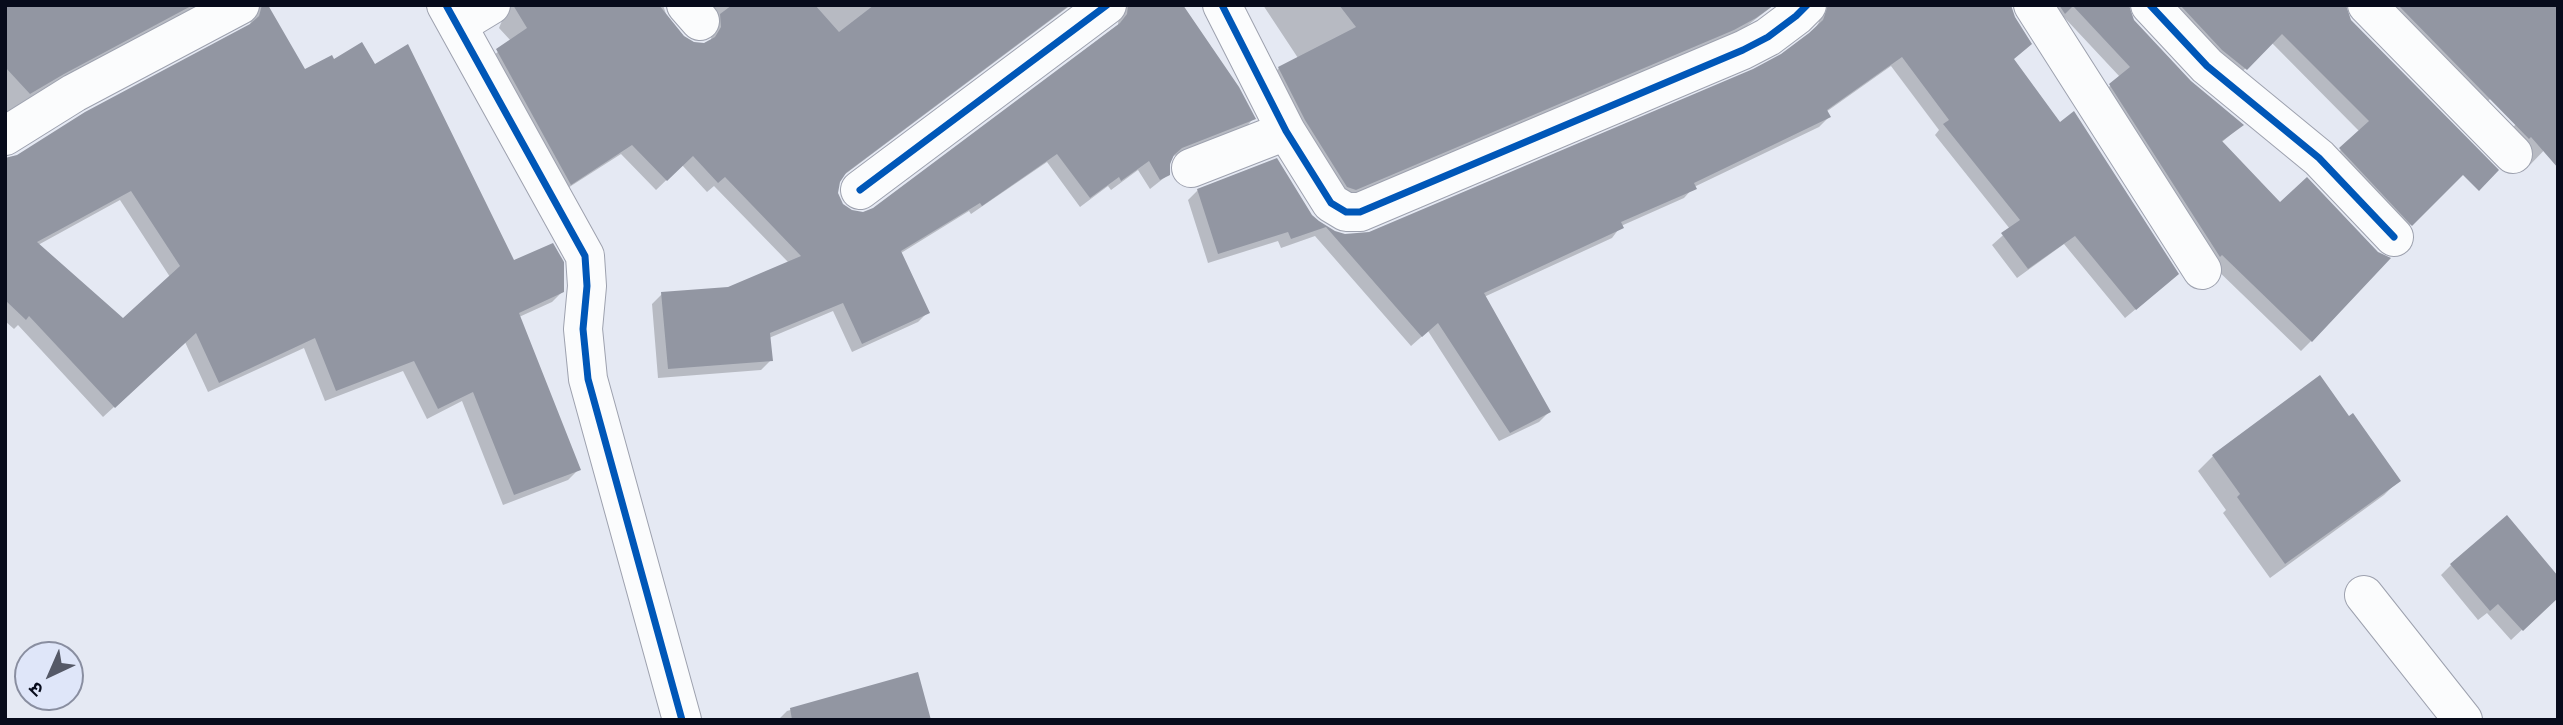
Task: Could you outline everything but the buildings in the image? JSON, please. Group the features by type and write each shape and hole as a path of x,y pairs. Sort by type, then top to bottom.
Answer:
{"street":[{"path":"6,133 74,93 240,5"},
{"path":"491,5 452,15 585,256 587,286 583,329 588,379 682,720"},
{"path":"1222,5 1286,131 1331,202 1346,212 1360,212 1743,50 1768,37 1807,5"},
{"path":"2033,5 2202,270"},
{"path":"2150,5 2207,66 2319,158 2395,237"},
{"path":"2367,5 2513,154"},
{"path":"860,190 1097,8"},
{"path":"1191,168 1286,131"},
{"path":"2364,595 2463,720"}],"cycle path":[{"path":"446,5 585,256 587,286 583,329 588,379 682,720"},
{"path":"860,190 1107,5"},
{"path":"1222,5 1286,131 1331,203 1346,212 1360,212 1743,50 1768,37 1807,5"},
{"path":"2150,5 2207,66 2319,158 2394,237"}]}
